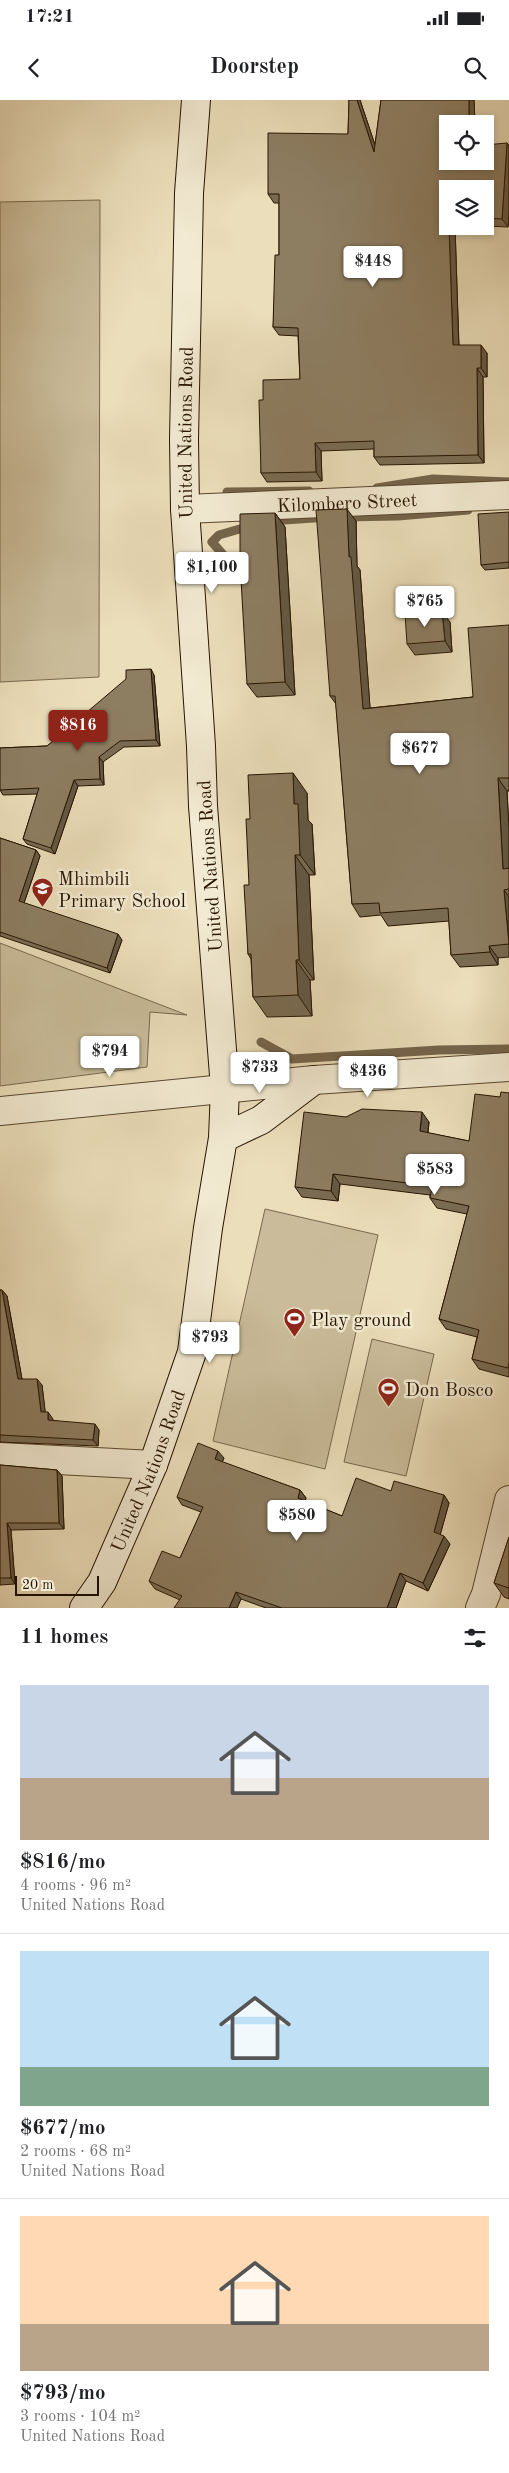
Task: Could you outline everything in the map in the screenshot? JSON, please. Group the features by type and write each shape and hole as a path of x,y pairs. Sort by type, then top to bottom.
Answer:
{"street":[{"name":"United Nations Road","path":"84,1608 102,1582 153,1465 192,1352 208,1228 223,1138 225,1088 203,806 201,746 185,509 184,439 189,202 196,100"},
{"name":"Kilombero Street","path":"185,509 509,495"},
{"path":"0,1111 314,1080 509,1067"},
{"path":"223,1138 261,1120 314,1080"},
{"path":"0,1457 153,1465"},
{"path":"480,1608 486,1594 508,1508"}],"shaded area":[{"path":"100,200 99,677 0,682 0,202"},
{"path":"0,943 187,1015 150,1012 147,1067 0,1086"},
{"name":"Play ground","path":"265,1209 378,1235 325,1469 213,1441"},
{"name":"Don Bosco","path":"372,1339 434,1354 406,1476 344,1462"}],"building":[{"path":"349,100 357,100 374,152 381,100 469,100 469,115 439,115 439,170 494,170 494,144 507,143 502,219 494,219 494,180 439,180 439,235 449,235 453,345 481,345 481,368 477,368 478,455 374,457 374,441 315,443 316,472 261,473 259,400 263,400 263,380 300,379 298,328 273,327 275,255 279,255 279,194 268,194 268,133 348,134"},
{"path":"347,509 349,557 351,557 363,709 473,697 468,628 509,625 509,778 498,778 503,869 509,868 509,889 504,890 509,944 489,946 490,952 451,955 448,908 380,913 379,903 352,904 335,696 330,696 316,510"},
{"path":"509,512 509,562 481,565 478,514"},
{"path":"275,513 285,682 247,684 240,562 240,514"},
{"path":"442,611 445,641 407,644 405,614"},
{"path":"151,669 156,740 120,741 99,757 100,779 74,780 51,848 23,839 39,788 0,790 0,748 47,746 126,679 126,670"},
{"path":"293,773 294,804 298,804 300,855 295,855 299,960 296,960 298,995 253,997 251,954 248,954 244,885 249,885 246,819 250,819 248,775"},
{"path":"0,838 36,850 19,901 118,934 107,968 0,932"},
{"path":"501,1092 509,1093 508,1368 472,1359 479,1330 439,1319 469,1206 430,1198 432,1186 333,1174 331,1191 295,1187 304,1112 346,1117 362,1109 422,1112 420,1131 469,1141 475,1094 500,1097"},
{"path":"0,1290 2,1290 18,1379 37,1379 41,1412 48,1412 48,1420 95,1424 93,1440 0,1435"},
{"path":"198,1443 218,1451 215,1459 300,1490 298,1498 342,1516 356,1478 391,1491 394,1481 444,1495 434,1532 444,1536 423,1583 400,1573 387,1608 282,1608 236,1592 229,1608 174,1608 182,1596 149,1581 162,1551 180,1558 203,1507 177,1497"},
{"path":"0,1465 57,1470 59,1523 7,1523 11,1578 0,1578"},
{"path":"509,1537 509,1588 494,1583"}],"waterway":[{"path":"377,488 433,479 509,482"},
{"path":"227,492 309,491"},
{"path":"342,517 398,516 468,510"},
{"path":"269,521 329,517"},
{"path":"226,558 212,542 219,535 250,526"},
{"path":"261,1042 292,1059 439,1050 509,1049"}],"place":[{"name":"Mhimbili Primary School","path":"42,908"},
{"name":"Play ground","path":"295,1338"},
{"name":"Don Bosco","path":"389,1408"}]}
